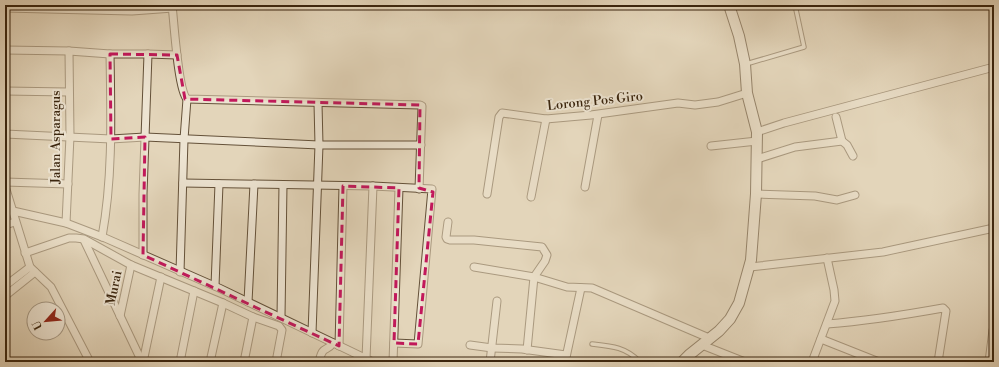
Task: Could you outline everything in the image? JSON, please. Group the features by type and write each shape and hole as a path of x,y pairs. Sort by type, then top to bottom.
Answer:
{"main road":[{"path":"682,362 719,331 730,319 739,303 750,267 756,194 757,136 747,93 745,64 739,36 729,5"}],"street":[{"path":"5,8 66,7 132,11 173,7 183,92 187,99 184,139 180,272"},
{"path":"5,50 178,55"},
{"name":"Jalan Asparagus","path":"66,223 70,136 68,92 69,51"},
{"path":"102,237 106,216 111,139 110,54"},
{"path":"143,256 143,194 148,54"},
{"path":"711,146 757,136 791,121 994,67"},
{"path":"5,91 68,92"},
{"name":"Lorong Pos Giro","path":"487,194 499,117 501,114 506,113 546,118 598,115 678,103 695,105 718,102 747,93"},
{"path":"187,99 420,104 422,106 419,189"},
{"path":"312,333 316,185 319,145 318,103"},
{"path":"585,187 598,115"},
{"path":"836,117 842,141 847,145 853,156"},
{"path":"531,197 546,118"},
{"path":"5,134 111,139 145,137 319,145 421,145"},
{"path":"757,159 795,147 842,141"},
{"path":"5,182 68,184"},
{"path":"183,183 373,186 432,189 433,192 418,344 394,343"},
{"path":"215,286 219,184"},
{"path":"248,302 254,184"},
{"path":"281,317 283,185"},
{"path":"336,344 343,186"},
{"path":"13,211 66,223 102,237 215,286 370,360 373,186"},
{"path":"393,362 399,188"},
{"path":"5,189 25,253 32,270 44,279 51,287 90,362"},
{"path":"756,194 815,196 836,200 855,195"},
{"path":"5,225 15,222"},
{"path":"448,222 446,237 450,240 474,240 542,247 546,255 545,261 534,277 527,350"},
{"path":"750,267 883,252 994,228"},
{"path":"25,253 70,238 84,240 131,265 222,302 253,317 279,326 282,330 276,362"},
{"path":"84,240 142,362"},
{"path":"812,362 835,301 827,258"},
{"name":"Murai","path":"120,316 131,265"},
{"path":"474,267 534,277 567,287 592,288 614,297 745,362"},
{"path":"5,286 32,270"},
{"path":"5,296 32,270"},
{"path":"142,362 161,277"},
{"path":"470,345 527,350 566,359 581,288"},
{"path":"180,362 194,291"},
{"path":"490,362 497,301"},
{"path":"210,362 222,302"},
{"path":"827,324 860,322 943,308 946,311 938,362"},
{"path":"244,362 253,317"},
{"path":"989,362 993,330"},
{"path":"821,339 879,362"},
{"path":"319,362 323,350 336,344"}],"lane":[{"path":"745,64 805,46 795,5"},
{"path":"592,344 612,346 632,353 640,362"}],"highlighted area":[{"path":"110,54 177,55 185,99 420,105 419,188 433,192 418,344 394,343 399,188 343,186 339,346 143,255 145,137 111,139"}]}
